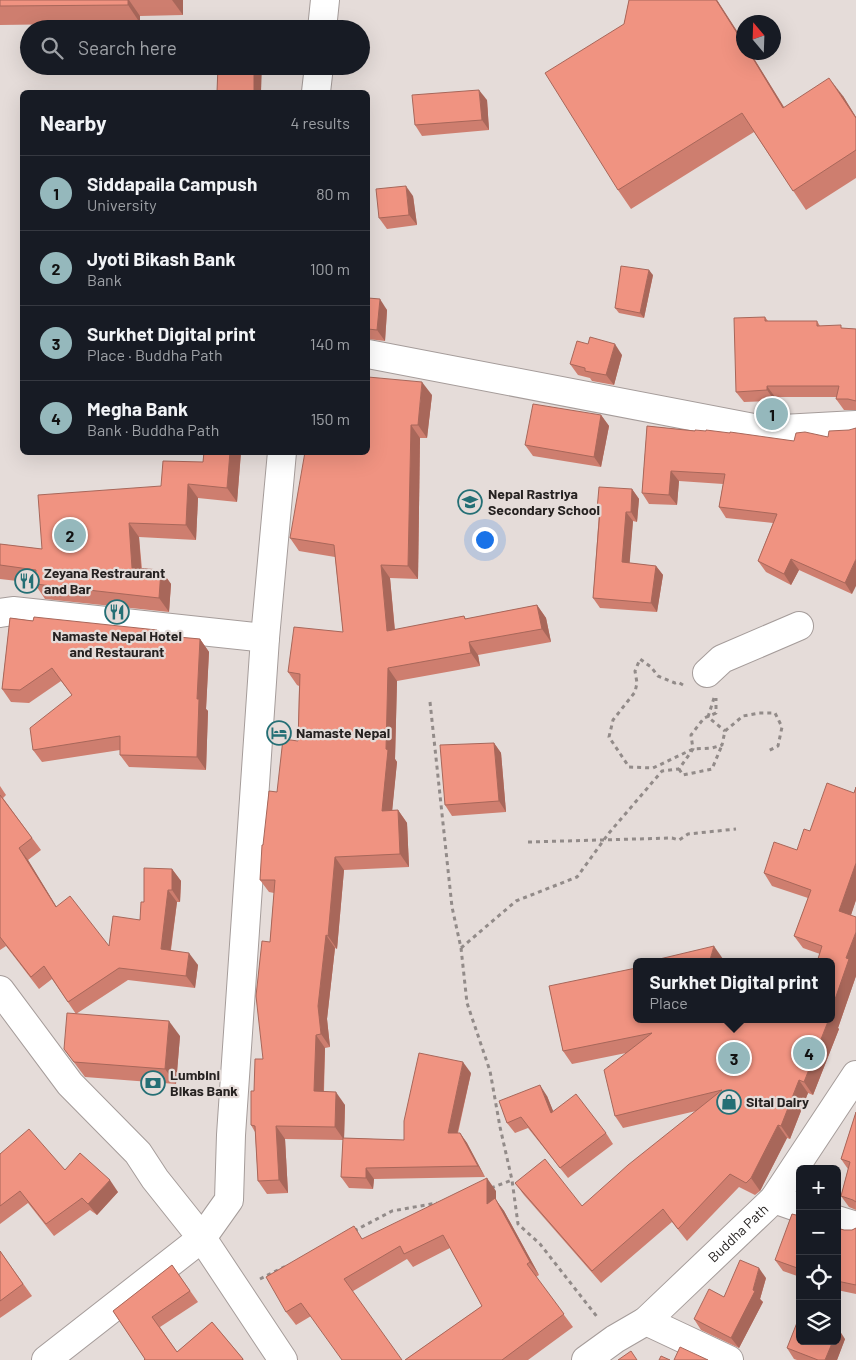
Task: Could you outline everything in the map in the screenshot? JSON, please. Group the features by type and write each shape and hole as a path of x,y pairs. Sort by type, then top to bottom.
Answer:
{"street":[{"path":"323,20 325,0"},
{"path":"316,90 317,75"},
{"path":"370,354 764,430 856,425"},
{"path":"46,1360 202,1238 229,1200 232,1125 266,638 282,455"},
{"path":"0,613 13,611 266,638"},
{"path":"707,673 722,659 799,626"},
{"path":"0,990 70,1084 138,1153 155,1179 202,1238 283,1360"},
{"name":"Buddha Path","path":"586,1360 614,1339 646,1321 774,1199 856,1075"},
{"path":"774,1199 796,1207"},
{"path":"841,1221 856,1226"},
{"path":"646,1321 729,1360"}],"path":[{"path":"640,659 635,671 637,682 635,692 613,720 609,736 629,767 653,768 693,749 712,748 722,745"},
{"path":"462,948 516,901 577,876 603,840 662,771 679,769 693,749 691,735 704,718 716,714 716,692 707,673"},
{"path":"430,702 452,907 462,948 467,1003 490,1071 512,1180 518,1224 540,1244 614,1339"},
{"path":"679,769 683,775 712,769 722,745 725,731 743,716 775,713 782,728 778,746 768,751"},
{"path":"528,842 672,838 680,840 688,834 736,829"},
{"path":"486,1190 512,1180"},
{"path":"349,1234 392,1212 441,1203"},
{"path":"237,1290 289,1264"}],"building":[{"path":"0,0 128,0 128,5 0,6"},
{"path":"629,0 716,0 736,31 736,60 754,60 783,108 829,78 856,118 856,150 793,191 742,113 618,190 545,73 624,24"},
{"path":"218,75 254,75 254,90 217,90"},
{"path":"479,90 482,120 415,125 412,95"},
{"path":"406,186 409,215 379,218 376,189"},
{"path":"621,266 649,270 640,313 615,308"},
{"path":"370,298 380,299 377,330 370,329"},
{"path":"765,317 765,321 817,321 817,326 841,325 841,328 856,329 856,401 836,399 839,386 767,386 767,390 736,392 734,318"},
{"path":"590,337 615,344 606,375 585,371 585,368 570,364 577,341 588,344"},
{"path":"370,377 422,382 418,425 411,425 408,566 381,565 387,631 464,616 465,619 537,605 542,629 469,642 471,653 388,668 386,749 388,750 382,811 398,810 400,854 335,857 328,936 326,935 318,1006 321,1034 316,1035 314,1091 336,1092 335,1127 276,1126 279,1180 258,1181 255,1126 251,1125 251,1091 254,1091 255,1059 263,1059 256,996 262,941 270,942 275,880 260,880 262,845 269,791 277,792 283,739 298,741 300,674 288,672 294,627 343,632 334,545 290,538 304,455 370,455"},
{"path":"533,404 601,415 594,457 525,445"},
{"path":"647,426 695,431 730,432 794,441 796,433 805,432 828,437 829,431 856,428 856,559 845,583 791,559 784,574 758,561 777,514 719,507 725,474 671,471 669,495 642,493"},
{"path":"204,455 230,455 227,488 188,484 186,525 129,523 132,568 161,570 159,598 35,584 36,570 0,565 0,544 42,549 38,495 161,486 163,461 203,462"},
{"path":"599,487 632,489 631,512 626,512 622,562 656,566 651,603 593,598 600,510 597,510"},
{"path":"34,617 157,630 157,635 200,639 197,757 120,755 120,736 33,750 30,728 72,695 52,668 20,690 2,689 10,618 33,621"},
{"path":"494,743 499,801 445,805 440,745"},
{"path":"827,783 854,793 856,787 856,863 839,911 856,917 856,932 846,958 849,959 835,999 835,958 818,958 822,946 794,936 811,890 764,873 774,842 797,850 804,829 810,831"},
{"path":"0,795 32,838 19,848 56,907 70,896 109,946 113,916 140,920 141,902 144,902 144,868 172,869 172,890 168,890 161,949 189,953 186,976 119,968 68,1002 44,966 31,977 0,937"},
{"path":"714,946 711,958 664,958"},
{"path":"633,969 633,1023 827,1023 804,1082 799,1080 781,1126 778,1125 751,1178 746,1183 730,1174 678,1229 663,1209 592,1271 515,1183 545,1159 582,1206 628,1165 722,1090 615,1116 604,1070 652,1033 563,1051 549,986"},
{"path":"67,1013 169,1021 165,1069 74,1062 64,1049"},
{"path":"419,1053 463,1062 448,1133 460,1133 478,1166 366,1168 366,1178 341,1177 343,1138 404,1140 404,1121"},
{"path":"540,1085 551,1113 576,1094 606,1133 560,1168 521,1117 507,1123 499,1101"},
{"path":"856,1112 856,1202 841,1196 850,1162 841,1159"},
{"path":"29,1129 65,1170 80,1153 110,1180 88,1204 82,1198 46,1224 20,1191 0,1206 0,1154"},
{"path":"487,1178 487,1204 495,1198 530,1262 527,1264 564,1314 502,1360 405,1360 482,1306 443,1235 404,1254 400,1246 344,1279 402,1360 342,1360 301,1303 286,1312 266,1277 354,1226 362,1239"},
{"path":"792,1214 796,1215 796,1268 775,1260"},
{"path":"856,1228 856,1285 841,1282 841,1229 852,1230"},
{"path":"0,1251 23,1284 0,1301"},
{"path":"740,1260 759,1268 753,1290 755,1291 731,1338 694,1319 709,1289 724,1297"},
{"path":"172,1265 190,1291 152,1317 177,1352 212,1322 242,1360 144,1360 113,1311"},
{"path":"796,1325 796,1345 831,1345 825,1360 818,1360 787,1348"},
{"path":"680,1347 708,1360 674,1360"},
{"path":"631,1351 637,1360 618,1360"},
{"path":"661,1356 670,1360 659,1360"}],"place":[{"name":"Siddapaila Campush","path":"772,414"},
{"name":"Nepal Rastriya Secondary School","path":"470,502"},
{"name":"Jyoti Bikash Bank","path":"70,535"},
{"name":"Zeyana Restraurant and Bar","path":"27,581"},
{"name":"Namaste Nepal Hotel and Restaurant","path":"117,612"},
{"name":"Namaste Nepal","path":"279,733"},
{"name":"Megha Bank","path":"809,1053"},
{"name":"Surkhet Digital print","path":"734,1058"},
{"name":"Lumbini Bikas Bank","path":"153,1083"},
{"name":"Sital Dairy","path":"729,1102"}]}
